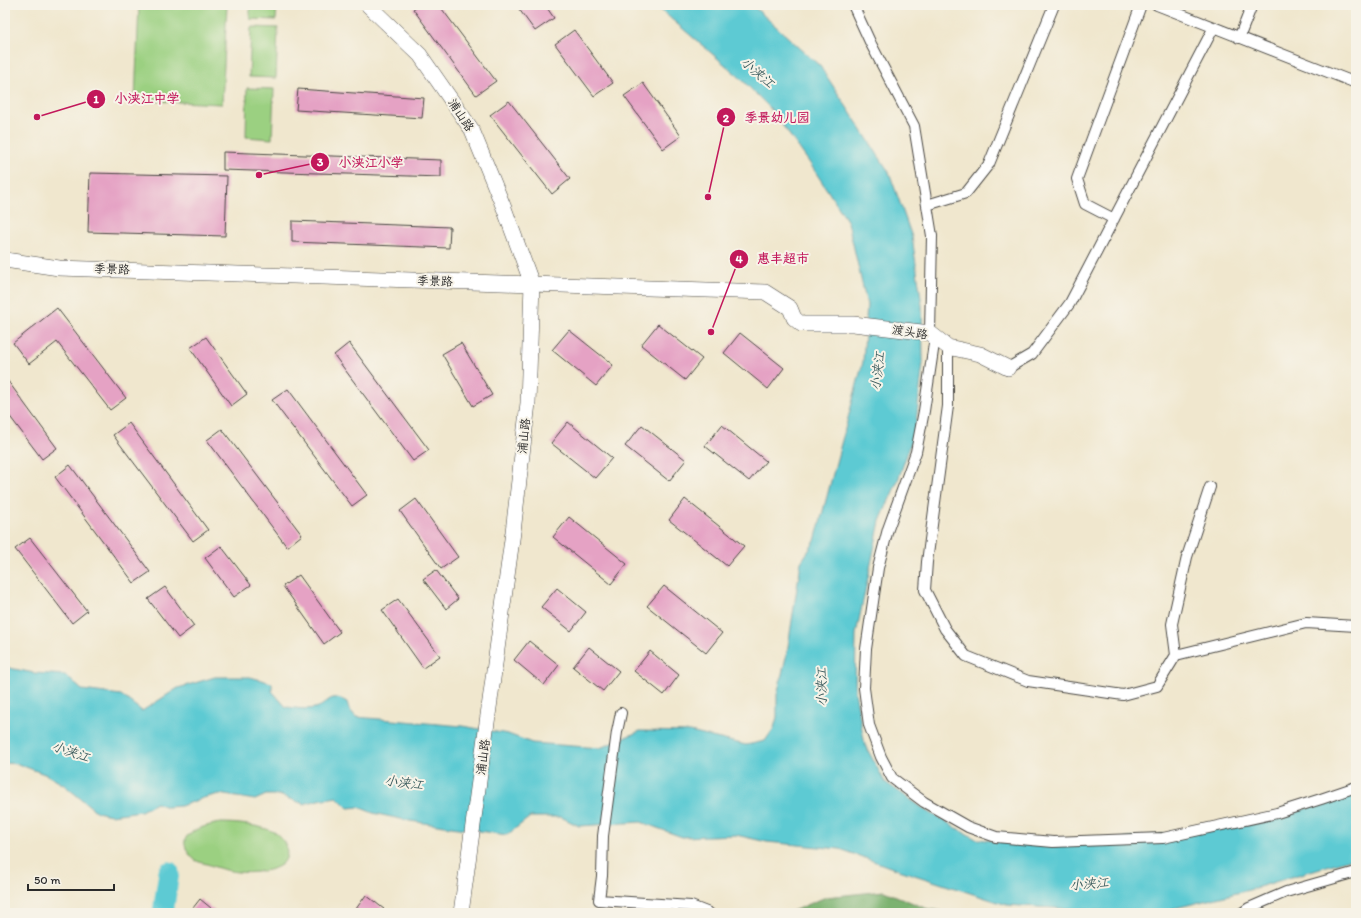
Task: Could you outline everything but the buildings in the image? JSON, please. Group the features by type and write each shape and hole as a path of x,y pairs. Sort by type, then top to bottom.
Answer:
{"street":[{"name":"浦山路","path":"368,5 420,55 472,130 504,208 532,284 528,403 493,685 461,913"},
{"path":"853,5 871,44 914,126 932,236 933,335 924,411 916,452 888,529 878,568 866,650 864,688 869,725 881,757 892,778 924,802 968,827 996,837 1053,842 1162,838 1277,813 1356,787"},
{"path":"927,205 966,193 989,164 1054,5"},
{"path":"1114,219 1085,204 1077,179 1142,5"},
{"path":"1157,5 1356,83"},
{"path":"1239,38 1252,5"},
{"path":"1008,368 1032,354 1070,302 1214,27"},
{"name":"季景路","path":"5,260 59,268 765,292 790,308 794,318 800,324 853,324"},
{"name":"渡头路","path":"853,324 933,335 948,348 980,354 1008,368"},
{"path":"948,348 948,406 927,562 925,590 945,628 966,656 1028,681 1123,695 1157,686 1176,655 1172,624 1187,557 1210,487"},
{"path":"1176,655 1306,623 1356,626"},
{"path":"621,713 617,732 603,836 602,876 599,900 691,906 709,913"},
{"path":"1242,913 1249,908 1286,892 1356,872"}],"green space":[{"path":"139,5 227,5 222,104 135,100"},
{"path":"250,5 277,5 276,20 250,19"},
{"path":"251,27 278,28 276,78 249,77"},
{"path":"247,88 274,89 272,139 246,137"},
{"path":"220,823 255,826 274,832 281,838 286,846 286,859 281,865 274,868 266,871 249,873 221,869 195,860 186,848 186,837 190,833 202,827"},
{"path":"884,891 925,908 950,913 788,913 826,897"}],"water":[{"name":"小浃江","path":"655,5 752,5 820,66 889,172 912,237 922,305 923,363 915,431 898,480 880,521 856,634 855,692 865,745 885,782 927,811 976,839 1056,847 1259,822 1356,794 1356,857 1249,890 1155,913 1132,913 1007,905 840,849 767,842 736,835 682,837 641,822 579,826 561,817 530,817 507,835 410,821 373,813 359,807 348,808 337,797 304,804 279,795 266,795 255,800 219,794 181,806 167,807 156,803 141,811 111,815 97,812 64,785 47,775 18,764 5,763 5,663 9,668 34,673 65,675 82,690 121,695 142,711 178,688 215,677 250,677 272,683 272,691 286,707 312,709 320,706 332,698 336,698 347,702 349,709 356,717 462,726 508,734 532,743 600,748 640,731 690,732 746,745 765,741 774,728 777,717 777,695 787,653 801,562 815,541 863,362 867,305 848,222 809,162 770,108 737,75"}],"waterway":[{"path":"163,913 169,872"}],"place":[{"name":"小浃江中学","path":"37,117"},
{"name":"小浃江小学","path":"259,175"},
{"name":"季景幼儿园","path":"708,197"},
{"name":"惠丰超市","path":"711,332"}]}
